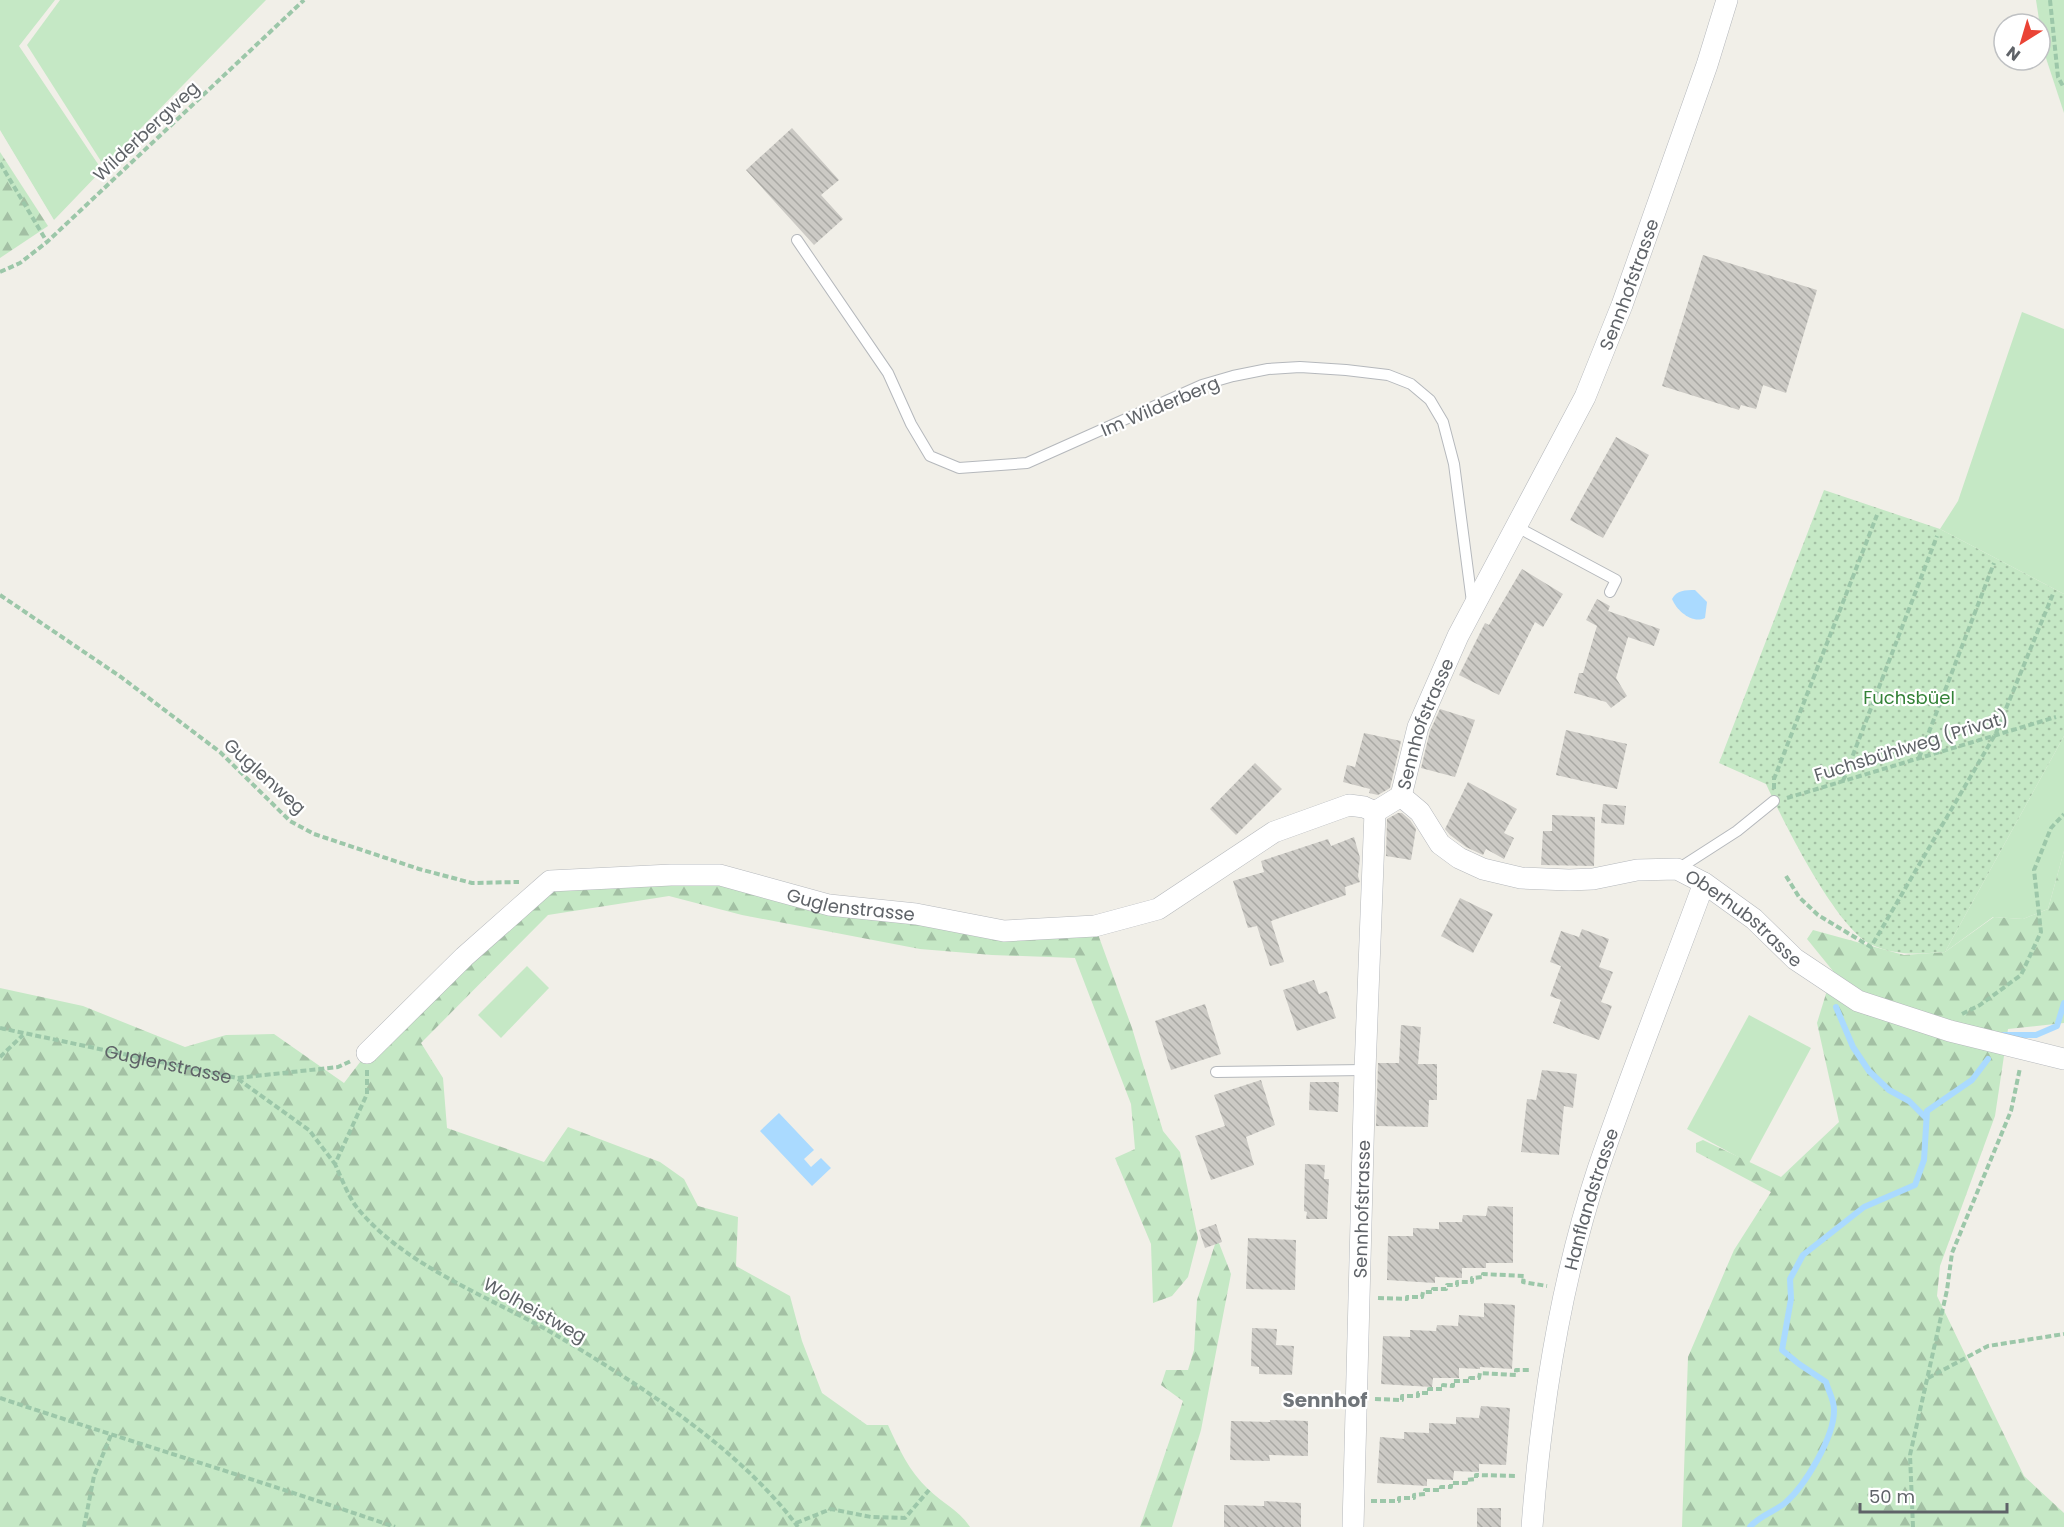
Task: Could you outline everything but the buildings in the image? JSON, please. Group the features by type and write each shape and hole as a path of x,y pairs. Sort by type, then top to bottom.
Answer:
{"street":[{"name":"Sennhofstrasse","path":"1353,1527 1365,1070 1375,812 1401,796 1418,727 1458,636 1585,397 1618,315 1707,65 1727,0"},
{"name":"Oberhubstrasse","path":"1401,796 1420,812 1440,844 1459,858 1501,875 1569,880 1593,879 1637,870 1677,869 1704,883 1754,919 1795,959 1858,1001 1950,1031 2064,1059"},
{"name":"Guglenstrasse","path":"550,881 720,875 829,905 916,914 1004,931 1095,926 1158,909 1274,832 1349,805 1364,807 1375,812"},
{"path":"367,1053 464,957 550,881"},
{"name":"Hanflandstrasse","path":"1532,1527 1536,1476 1550,1371 1566,1288 1598,1170 1704,883"}],"lane":[{"name":"Im Wilderberg","path":"797,240 888,373 911,424 930,456 959,468 1028,463 1202,385 1268,369 1300,367 1346,370 1388,375 1411,384 1430,400 1443,422 1454,464 1473,608"},
{"path":"1517,527 1616,580 1610,592"},
{"path":"1677,869 1737,831 1774,801"},
{"path":"1216,1072 1365,1070"}],"path":[{"name":"Wilderbergweg","path":"0,272 20,263 47,242 303,0"},
{"path":"2050,0 2058,77 2064,88"},
{"path":"0,163 47,242"},
{"path":"1774,801 1774,779 1877,515"},
{"path":"1843,781 1937,537"},
{"path":"1919,758 1994,563"},
{"path":"1786,876 1798,897 1818,915 1871,947 1996,733 2053,594"},
{"name":"Guglenweg","path":"0,595 121,677 220,752 290,821 314,834 472,884 550,881"},
{"name":"Fuchsbühlweg (Privat)","path":"1774,801 2056,717"},
{"path":"1950,1031 1958,1016 1980,1005 2021,975 2041,932 2034,870 2051,828 2064,814"},
{"name":"Guglenstrasse","path":"0,1028 237,1078 338,1067"},
{"path":"0,1057 23,1034"},
{"path":"1913,1527 1910,1455 1947,1290 1952,1253 2010,1111 2024,1050"},
{"name":"Wolheistweg","path":"237,1078 309,1130 335,1164 354,1204 387,1238 426,1265 560,1337 666,1406 728,1453 772,1496 797,1525"},
{"path":"335,1164 367,1094 366,1085"},
{"path":"1386,1298 1422,1297 1423,1292 1446,1289 1447,1285 1457,1285 1457,1282 1472,1282 1472,1278 1483,1277 1483,1274 1524,1276 1523,1282 1566,1288"},
{"path":"1927,1378 1988,1346 2064,1334"},
{"path":"1382,1399 1402,1400 1402,1396 1418,1396 1418,1393 1429,1393 1429,1389 1443,1389 1443,1385 1453,1386 1453,1381 1470,1381 1470,1378 1479,1378 1480,1373 1516,1375 1516,1370 1550,1371"},
{"path":"0,1398 395,1527"},
{"path":"84,1527 94,1476 111,1435"},
{"path":"1379,1501 1414,1498 1414,1495 1425,1494 1425,1490 1441,1490 1441,1487 1451,1486 1451,1483 1466,1483 1466,1480 1476,1479 1476,1476 1536,1476"},
{"path":"797,1525 831,1509 871,1517 905,1518 929,1491"}],"green space":[{"path":"0,0 55,0 19,46 102,170 54,220 0,130"},
{"path":"60,0 266,0 104,166 27,45"},
{"path":"2036,0 2064,0 2064,113 2051,72 2052,12 2038,12"},
{"path":"0,152 48,226 0,258"},
{"path":"2022,312 2064,329 2064,594 1940,529 1958,501"},
{"name":"Fuchsbüel","path":"1824,490 1940,529 2064,594 2064,736 1945,952 1899,953 1872,945 1858,935 1843,919 1812,873 1766,784 1719,763"},
{"path":"2064,736 2064,851 2048,909 2023,919 1993,917 1945,952"},
{"path":"2064,851 2064,1023 2008,1029 1995,1116 1940,1266 1937,1296 2024,1476 2064,1513 2064,1527 1682,1527 1688,1357 1734,1250 1771,1192 1696,1152 1696,1143 1703,1140 1781,1177 1839,1122 1817,1023 1833,971 1807,939 1813,930 1904,955 1945,952 1994,917 2023,919 2048,909"},
{"path":"671,875 1004,931 1095,926 1132,1028 1163,1131 1180,1152 1198,1238 1188,1277 1172,1296 1153,1303 1151,1244 1115,1158 1135,1149 1131,1104 1075,958 992,955 920,949 742,915 669,896 548,915 421,1043 443,1078 447,1128 544,1162 568,1127 660,1162 684,1179 698,1206 738,1217 736,1266 790,1296 802,1341 822,1393 867,1425 888,1425 915,1475 933,1494 961,1516 970,1527 0,1527 0,988 83,1006 185,1047 226,1035 274,1034 344,1083 367,1053 550,881"},
{"path":"527,966 549,988 501,1038 478,1015"},
{"path":"1749,1015 1811,1048 1749,1163 1687,1129"},
{"path":"1217,1238 1231,1274 1201,1430 1172,1527 1140,1527 1183,1401 1161,1385 1166,1370 1188,1370 1194,1350 1197,1300"}],"water":[{"path":"1695,590 1707,602 1705,618 1690,618 1677,608 1672,599 1679,592"},
{"path":"779,1113 814,1150 804,1159 811,1167 821,1158 831,1168 812,1186 760,1131"}],"waterway":[{"path":"2003,1035 2036,1035 2057,1026 2064,1003"},
{"path":"1836,1007 1853,1047 1869,1071 1889,1090 1909,1101 1926,1118"},
{"path":"1750,1527 1785,1503 1801,1485 1824,1446 1833,1420 1834,1406 1826,1382 1782,1350 1791,1299 1790,1279 1803,1255 1864,1207 1915,1185 1924,1160 1927,1111 1972,1080 1988,1059"}],"district":[{"name":"Sennhof","path":"1325,1400"}]}
